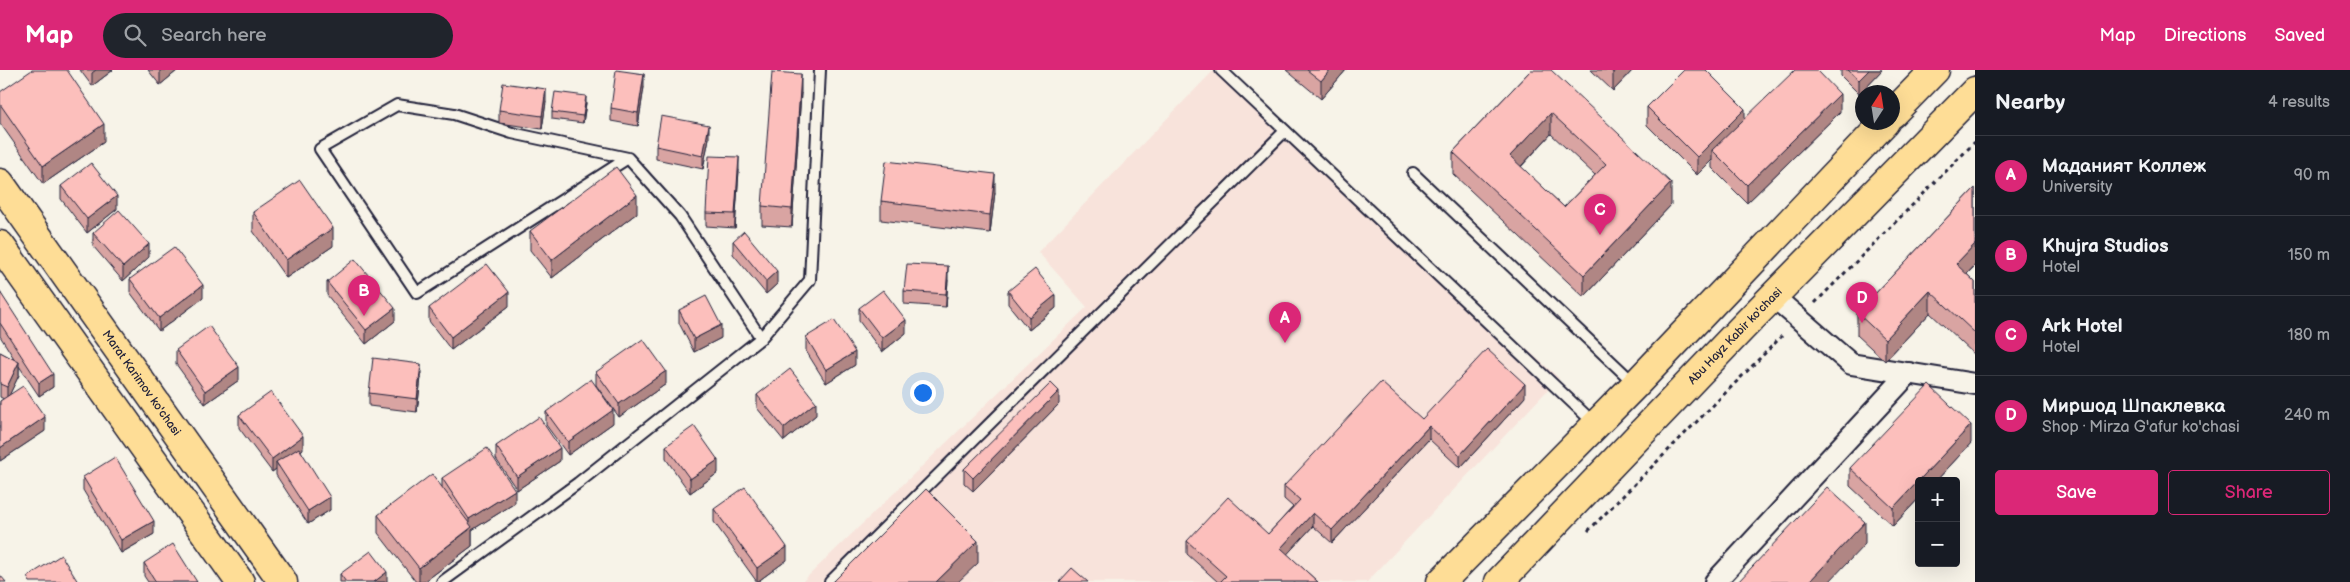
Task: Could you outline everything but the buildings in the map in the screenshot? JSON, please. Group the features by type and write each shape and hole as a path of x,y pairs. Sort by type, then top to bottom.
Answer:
{"main road":[{"path":"1900,106 1935,70"},
{"name":"Abu Hayz Kabir ko'chasi","path":"1499,582 1741,329 1975,91"},
{"path":"1441,582 1635,385 1877,130"},
{"name":"Marat Karimov ko'chasi","path":"0,183 282,582"},
{"path":"0,245 240,582"}],"street":[{"path":"1774,297 1851,364 1975,384"},
{"path":"1715,582 1909,373"}],"lane":[{"path":"442,582 578,483 761,338 810,280 820,70"},
{"path":"1221,70 1596,425"},
{"path":"628,158 417,293 320,149 397,105 454,114 512,133 628,158 680,216 761,338"},
{"path":"830,582 1286,131"},
{"path":"1413,173 1635,385"}],"path":[{"path":"1586,533 1975,142"}],"shaded area":[{"path":"1213,71 1559,378 1367,582 802,582 1087,307 1038,252"}],"place":[{"name":"Ark Hotel","path":"1600,235"},
{"name":"Khujra Studios","path":"364,316"},
{"name":"Миршод Шпаклевка","path":"1862,323"},
{"name":"Маданият Коллеж","path":"1285,343"}]}
